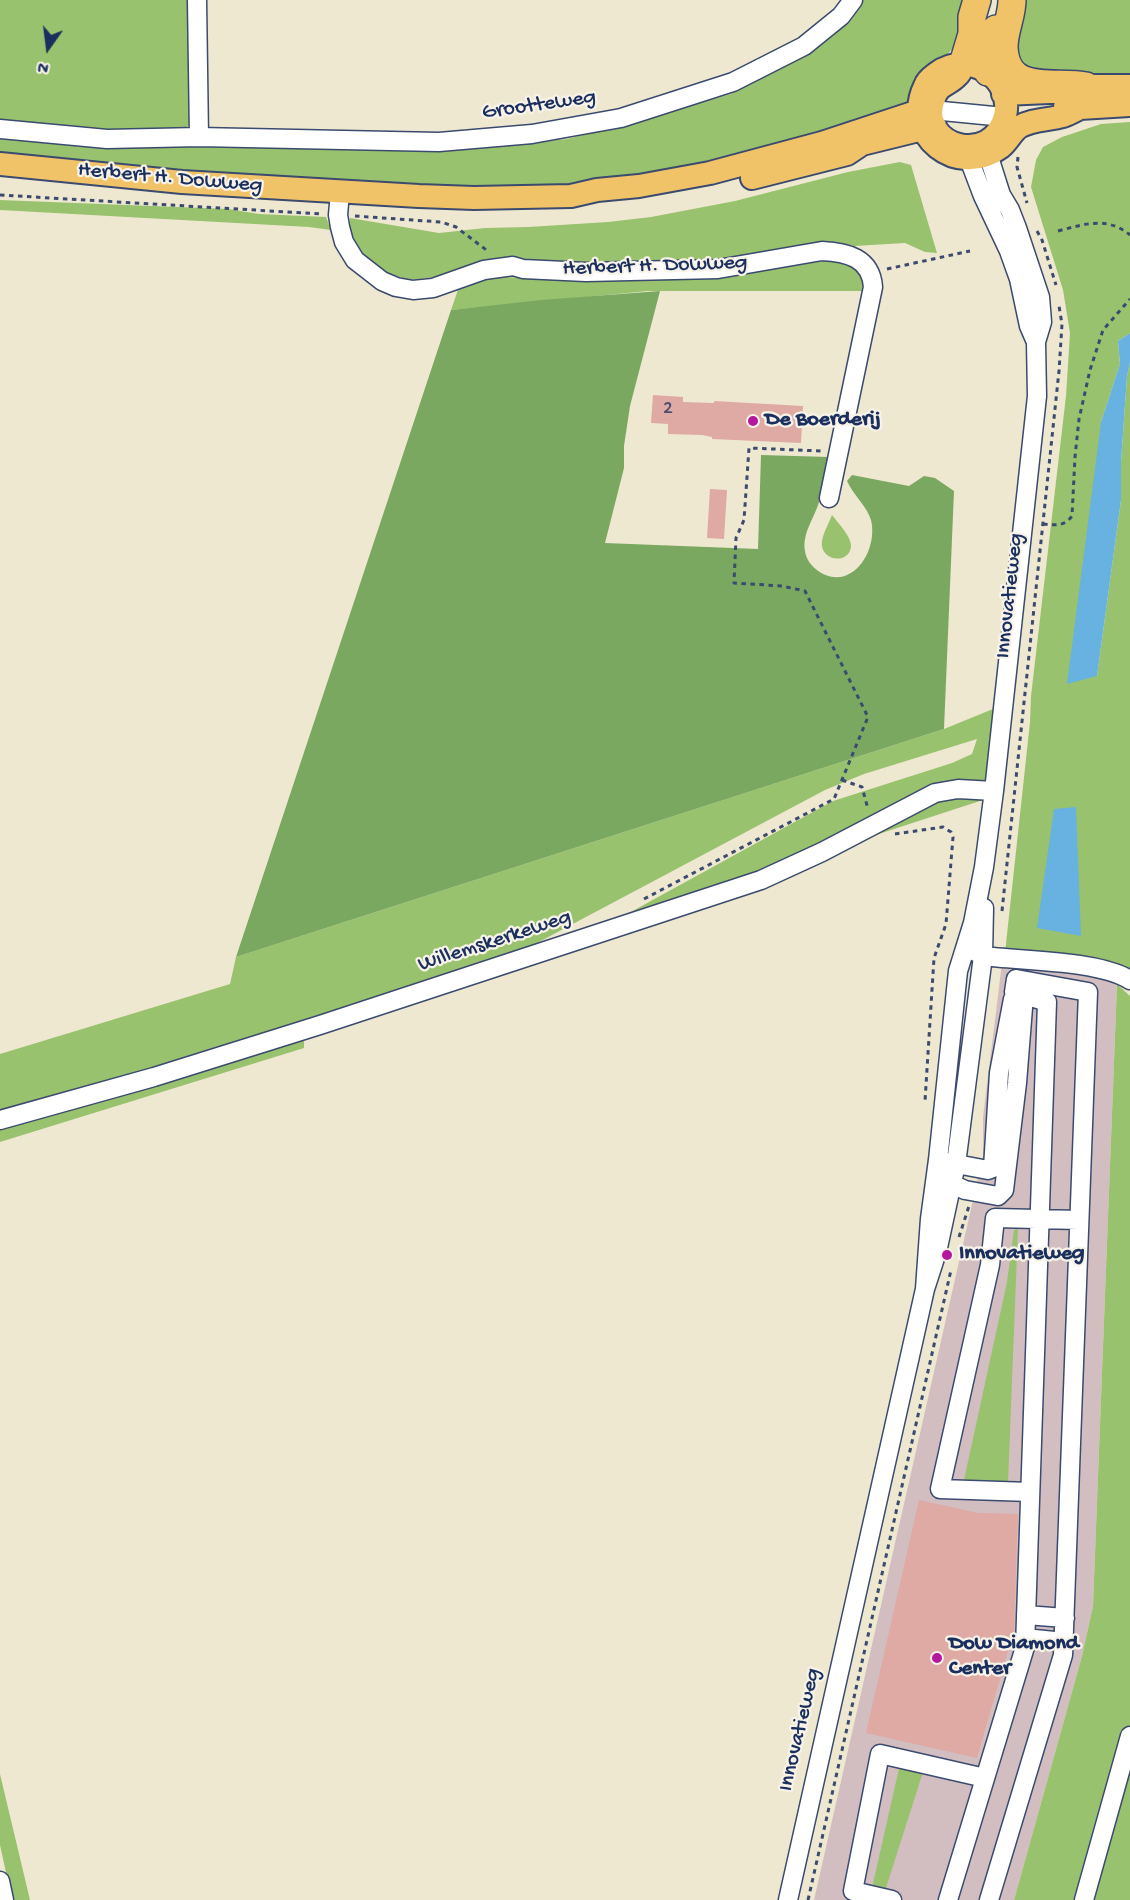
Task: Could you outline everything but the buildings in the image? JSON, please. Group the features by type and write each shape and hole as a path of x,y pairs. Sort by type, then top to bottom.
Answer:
{"highway":[{"path":"975,8 963,32 968,67 991,51 1004,0"},
{"path":"1012,0 1004,45 1005,55 1013,72 1021,79 1031,83 1071,83 1083,97"}],"main road":[{"path":"1009,124 998,82 968,67 938,89 933,99 928,123 951,143 963,147 975,146 985,151 994,135 1009,124 1044,109 1060,107 1083,97 1130,86"},
{"path":"1003,94 1073,92 1083,97 1130,105"},
{"name":"Herbert H. Dowweg","path":"571,196 605,203 623,203 694,192 847,154 865,154 928,123"},
{"name":"Herbert H. Dowweg","path":"0,164 182,182 340,192 474,198 571,196 710,173 822,143 928,123"}],"street":[{"path":"197,0 199,137"},
{"name":"Grootteweg","path":"0,129 107,139 199,137 439,142 532,134 621,118 733,82 804,46 841,16 853,0"},
{"path":"928,123 1009,124"},
{"name":"Innovatieweg","path":"788,1900 925,1289 937,1252 946,1171 958,971 984,867 994,791 1037,396 1036,342 1042,322 1040,297 1010,210 1010,193 985,151"},
{"name":"Innovatieweg","path":"985,151 983,196 1009,251 1022,289 1029,326 1036,342"},
{"name":"Herbert H. Dowweg","path":"340,192 338,215 344,242 355,260 382,281 396,287 413,290 433,288 484,270 513,266 523,269 586,272 718,269 822,251 847,255 868,267"},
{"path":"829,498 873,287 873,277 868,267"},
{"name":"Willemskerkeweg","path":"0,1120 87,1097 198,1063 761,880 822,852 935,794 958,789 994,791"},
{"name":"Innovatieweg","path":"946,1171 983,956 984,867"},
{"path":"967,942 983,956 1103,969 1130,980"},
{"path":"946,1171 993,1168 1003,1141 1017,1083 1014,1033 1019,994 1016,979 1088,993 1063,1656 988,1900"},
{"path":"948,1900 1025,1638 1047,1002 1019,994"},
{"path":"946,1171 965,1190 998,1196 1004,1190 1003,1141"},
{"path":"1030,1492 940,1489 990,1265 995,1218 1079,1220"},
{"path":"1026,1615 1065,1618"},
{"path":"1025,1638 1064,1642"},
{"path":"1084,1900 1130,1736"},
{"path":"892,1900 853,1891 880,1754 985,1778"},
{"path":"0,1881 4,1900"}],"path":[{"name":"Herbert H. Dowweg","path":"0,195 441,222 450,224 513,266"},
{"path":"1058,231 1087,224 1107,223 1117,226 1130,236"},
{"path":"868,267 891,269 970,251"},
{"name":"Innovatieweg","path":"1015,792 1043,524 1062,524 1072,516 1075,457 1085,388 1103,330 1130,299"},
{"path":"640,901 834,799 868,717 805,591 782,586 734,583 736,538 744,520 749,448 839,452"},
{"path":"842,780 861,787 875,832 879,836 943,827 953,837 946,924 934,958 925,1108"}],"shaded area":[{"path":"1002,963 1102,975 1117,984 1093,1606 1082,1656 1014,1900 814,1900 983,1156 983,1117"}],"green space":[{"path":"0,0 193,0 194,121 181,131 160,134 0,127"},
{"path":"861,0 967,0 953,48 900,109 784,149 603,184 475,189 228,176 0,155 0,138 86,147 185,145 448,149 567,139 731,94 785,65"},
{"path":"1023,0 1130,0 1130,75 1096,77 1032,72 1017,59 1013,36"},
{"path":"1130,122 1130,333 1118,341 1120,364 1101,422 1097,676 1121,500 1121,462 1130,362 1130,969 1005,953 1031,696 1066,396 1070,333 1063,290 1031,187 1036,160 1043,147 1062,137 1101,124"},
{"path":"900,162 911,165 937,253 925,252 905,243 855,246 836,242 719,261 615,264 483,261 437,277 409,280 387,273 369,263 349,233 350,218 439,233 651,217 735,201 848,172"},
{"path":"0,200 228,209 259,214 326,217 331,230 0,210"},
{"path":"836,259 856,268 861,277 863,291 648,291 451,310 459,287 486,278 615,281 721,278"},
{"path":"660,291 630,406 624,446 624,468 605,543 758,549 761,455 829,457 821,497 805,538 805,551 810,563 820,572 840,577 854,571 859,566 868,552 872,536 869,515 847,481 852,475 909,486 924,476 935,478 954,491 944,729 236,957 451,310 541,300"},
{"path":"832,515 851,543 849,553 845,557 829,556 822,547"},
{"path":"993,709 993,734 983,800 618,919 833,801 952,763 972,754 977,739 864,774 825,790 522,951 66,1097 0,1115 0,1054 230,984 236,957 944,729"},
{"path":"1117,984 1130,996 1130,1724 1079,1900 1014,1900 1082,1656 1093,1606"},
{"path":"304,1036 304,1048 0,1142 0,1126"},
{"path":"1018,1229 1008,1483 964,1480 1007,1282 1014,1230"},
{"path":"900,1764 923,1772 886,1888 872,1888"},
{"path":"1130,1765 1130,1900 1090,1900"},
{"path":"0,1774 30,1900 12,1900 0,1845"}],"water":[{"path":"1130,333 1130,362 1121,462 1121,500 1097,676 1067,684 1101,422 1120,364 1118,341"},
{"path":"1076,807 1081,936 1037,928 1054,809"}],"place":[{"name":"De Boerderij","path":"753,421"},
{"name":"Innovatieweg","path":"947,1255"},
{"name":"Dow Diamond Center","path":"937,1658"}]}
